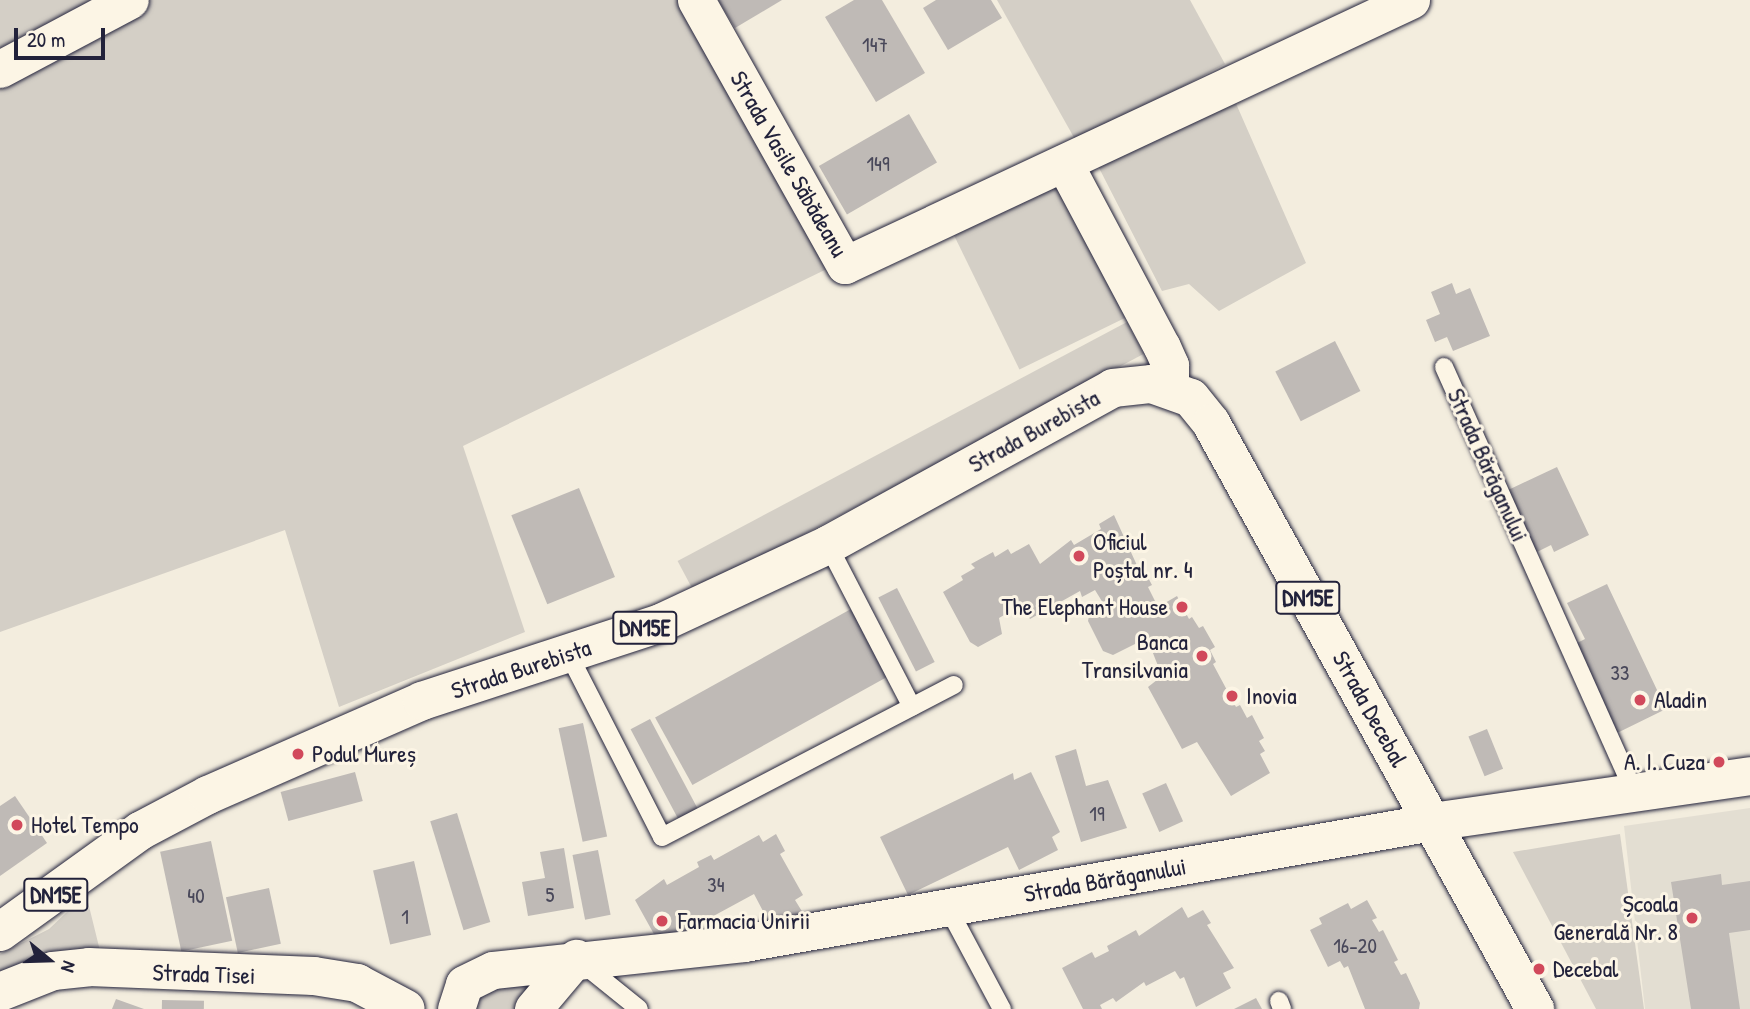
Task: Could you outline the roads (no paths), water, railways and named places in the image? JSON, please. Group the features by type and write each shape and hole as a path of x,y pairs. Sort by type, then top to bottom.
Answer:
{"main road":[{"name":"Strada Burebista","path":"0,932 140,831 208,795 422,701 663,622 828,545 1113,388 1132,384 1170,387"},
{"name":"Strada Decebal","path":"1170,387 1191,398 1211,424 1535,1009"},
{"name":"Strada Bărăganului","path":"1433,822 1750,776"},
{"name":"Strada Tisei","path":"0,992 53,971 89,967 314,976 357,983 406,1009"}],"street":[{"path":"0,69 130,0"},
{"name":"Strada Vasile Săbădeanu","path":"696,0 845,265 1407,1"},
{"path":"1064,163 1163,347 1170,365 1170,387"},
{"name":"Strada Bărăganului","path":"456,1009 464,984 477,975 576,958 744,943 1433,822"},
{"path":"533,1009 576,958"}],"lane":[{"name":"Strada Bărăganului","path":"1444,367 1634,792"},
{"path":"828,545 912,707"},
{"path":"569,655 663,837 954,685"},
{"path":"948,908 1002,1009"},
{"path":"576,958 639,1009"}],"place":[{"name":"Oficiul Poștal nr. 4","path":"1079,556"},
{"name":"The Elephant House","path":"1182,607"},
{"name":"Banca Transilvania","path":"1202,656"},
{"name":"Inovia","path":"1232,696"},
{"name":"Aladin","path":"1640,700"},
{"name":"Podul Mureș","path":"298,754"},
{"name":"A. I. Cuza","path":"1719,762"},
{"name":"Hotel Tempo","path":"17,825"},
{"name":"Școala Generală Nr. 8","path":"1692,918"},
{"name":"Farmacia Unirii","path":"662,921"},
{"name":"Decebal","path":"1539,969"}]}
